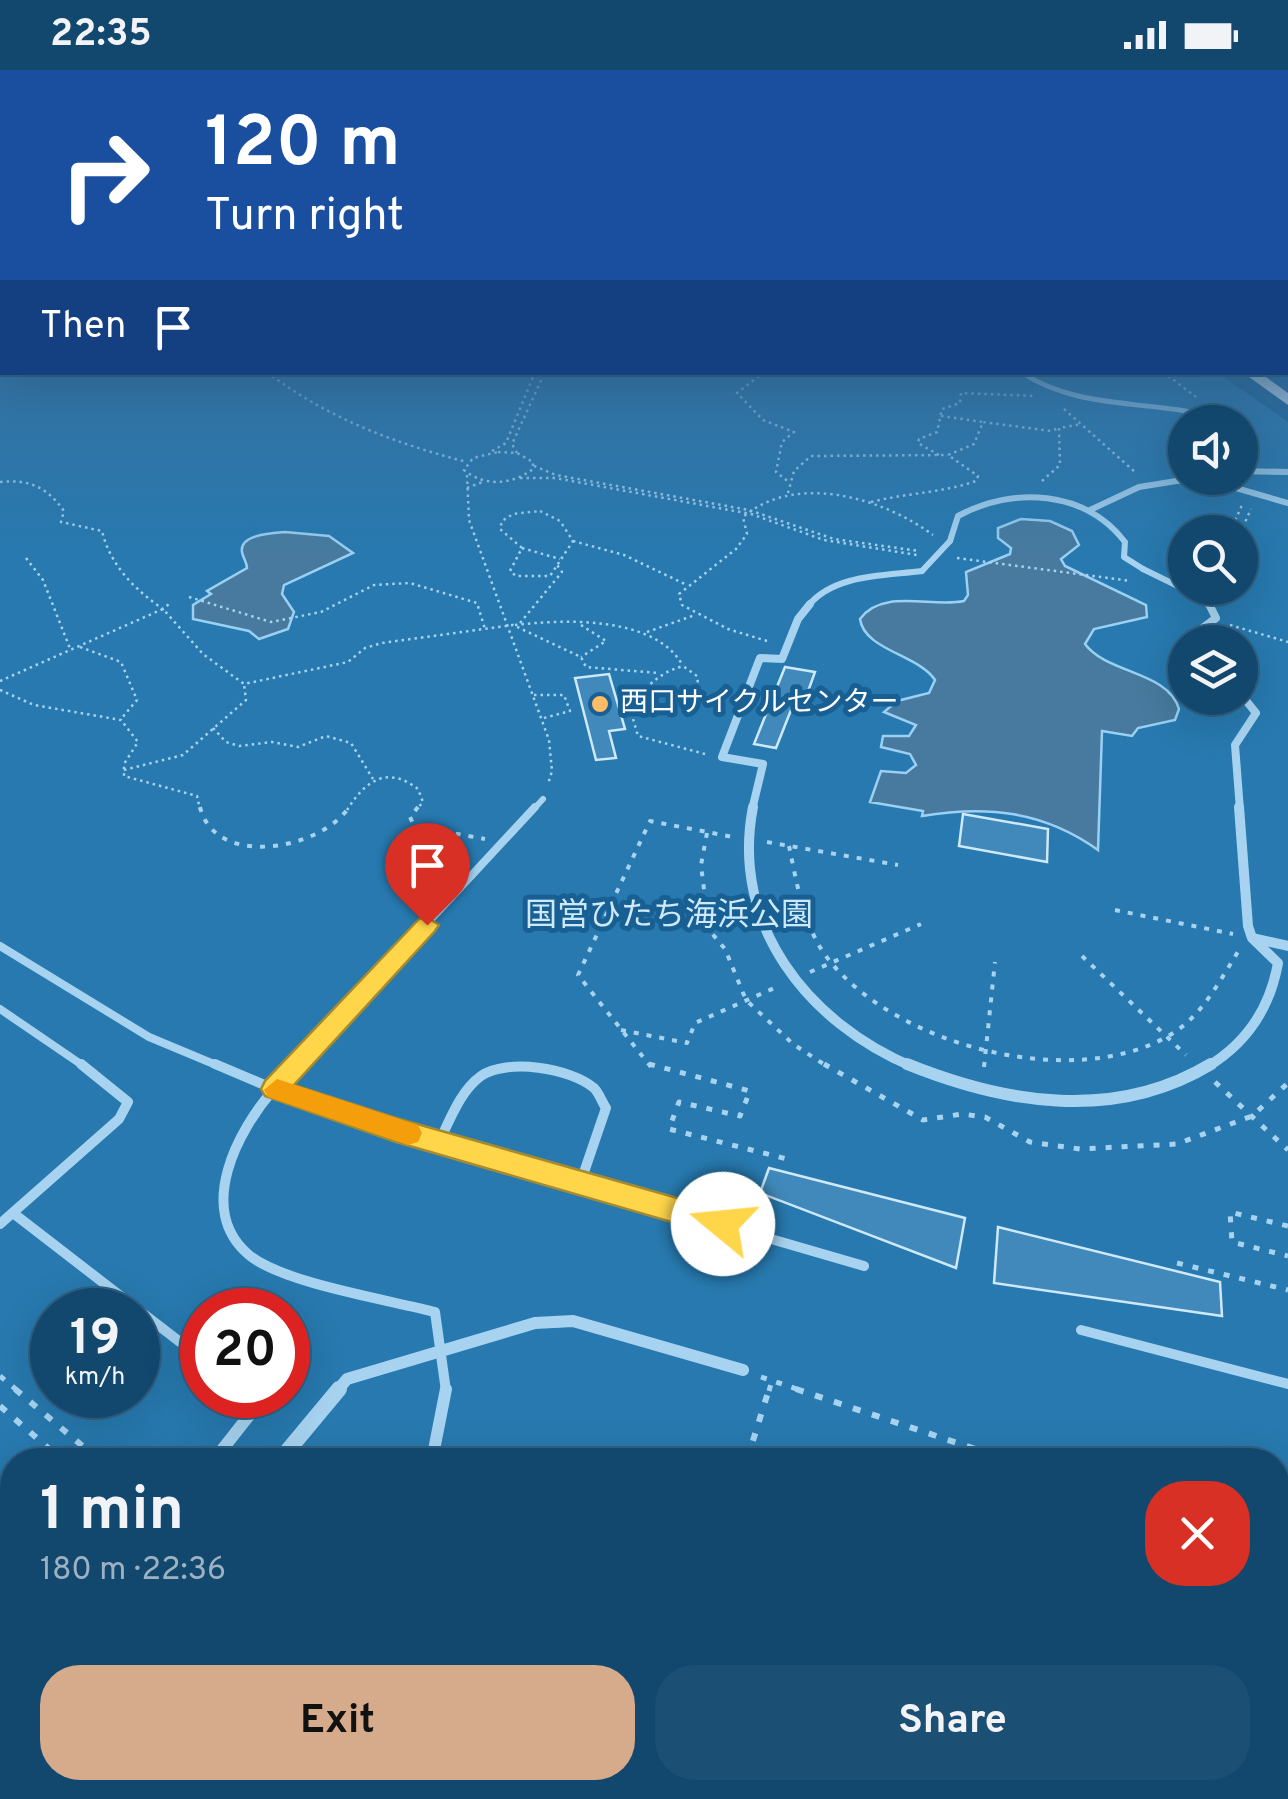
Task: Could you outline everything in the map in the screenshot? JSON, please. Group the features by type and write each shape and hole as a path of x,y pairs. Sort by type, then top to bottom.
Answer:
{"street":[{"path":"1075,397 1168,407"},
{"path":"1258,471 1288,472"},
{"path":"1090,510 1149,484 1168,482"},
{"path":"1258,495 1288,503"},
{"path":"1211,625 1216,622 1209,604 1124,557 1125,542 1118,531 1090,510 1040,500 978,504 958,516 952,539 922,571 827,588 806,606 782,659 760,658 722,758 762,764 749,839 749,880 776,955 819,1008 888,1055 980,1089 1047,1102 1100,1104 1159,1093 1204,1072 1250,1035 1273,995 1278,963 1252,938 1248,926 1236,745 1255,715"},
{"path":"1252,938 1288,946"},
{"path":"290,1448 347,1379 535,1323 573,1321 742,1370"}],"lane":[{"path":"435,1448 449,1396 445,1348 435,1312 252,1261 232,1236 224,1184 231,1149 240,1129 543,799"},
{"path":"0,946 149,1038 274,1089 439,1142 864,1266"},
{"path":"0,1009 125,1096 126,1108 119,1119 0,1224"},
{"path":"439,1142 470,1086 491,1067 515,1064 542,1070 595,1088 606,1108 582,1181"},
{"path":"12,1213 180,1342"},
{"path":"1081,1330 1288,1384"},
{"path":"223,1448 246,1418"}],"path":[{"path":"302,397 380,440 468,462 506,443 525,397"},
{"path":"534,397 512,444 534,466 556,475 747,512 834,539 932,554"},
{"path":"741,397 762,420 794,432 782,442 776,472 790,483"},
{"path":"939,455 918,443 937,432 942,409 960,403 961,397"},
{"path":"1045,397 1149,484"},
{"path":"940,416 1059,428 1082,424"},
{"path":"788,493 800,462 810,456 948,455 974,444 983,422"},
{"path":"1040,500 1042,477 1060,465 1059,428"},
{"path":"488,453 517,453"},
{"path":"867,503 910,492 946,491 979,478 948,455"},
{"path":"468,462 469,520 542,718 552,771 543,799"},
{"path":"520,478 534,466"},
{"path":"468,474 485,481"},
{"path":"466,488 485,481 555,478 747,512 836,543 920,555"},
{"path":"0,482 29,479 54,494 64,511 61,522 102,531 105,550 136,586 204,654 244,684 246,700 183,756 122,770"},
{"path":"946,491 956,498"},
{"path":"747,512 788,493 867,503 903,513 934,535 952,539"},
{"path":"560,559 522,548 500,529 502,521 522,512 540,511 560,521 573,541 624,554 687,584"},
{"path":"747,512 747,534 736,548 687,584 680,594 682,605 696,615 780,644"},
{"path":"522,548 511,569 516,576 542,578 557,566 573,541"},
{"path":"26,558 49,580 56,625 72,651"},
{"path":"960,558 1142,580"},
{"path":"520,624 562,572 557,566"},
{"path":"189,597 271,622 321,612 374,585 410,583 477,603 485,629"},
{"path":"0,681 170,604"},
{"path":"647,632 696,615"},
{"path":"244,684 348,662 365,648 382,643 520,624 581,626 608,622 647,632 677,655 683,666 697,676 699,691 724,709"},
{"path":"1216,622 1288,642"},
{"path":"510,626 580,657 592,668 658,673 683,666"},
{"path":"580,657 606,640 581,626"},
{"path":"80,647 121,662 137,700 121,720"},
{"path":"658,673 641,694 627,698 638,736 705,754"},
{"path":"0,690 34,705 121,720 138,742 122,770"},
{"path":"534,695 564,695 570,711 542,718"},
{"path":"213,728 226,742 239,746 272,742 298,747 326,736 351,743 374,779"},
{"path":"122,770 136,783 184,789 197,796 198,812 207,827 224,838 275,846 324,834 341,822 356,796 374,779 399,778 417,787 422,802 410,817 414,826 504,843"},
{"path":"787,1159 669,1129 679,1102 740,1116 750,1091 652,1068 578,974 650,821 898,865"},
{"path":"691,824 708,832"},
{"path":"789,846 813,933 832,962 898,1017 986,1051 1074,1059 1123,1054 1167,1038 1207,1003 1240,948 1252,938"},
{"path":"1115,910 1211,929"},
{"path":"622,1030 687,1043 695,1023 920,924"},
{"path":"1082,956 1288,1150"},
{"path":"988,1040 996,962"},
{"path":"1288,1226 1230,1212 1232,1242 1288,1256"},
{"path":"1177,1263 1288,1290"},
{"path":"742,1370 973,1448"},
{"path":"0,1376 84,1448"},
{"path":"750,1448 772,1380"},
{"path":"0,1406 48,1448"}],"green space":[{"name":"国営ひたち海浜公園","path":"0,397 1252,397 1288,422 1288,1448 0,1448"}],"shaded area":[{"path":"1021,519 1050,521 1072,531 1079,545 1061,559 1065,566 1146,605 1147,617 1094,629 1085,644 1107,661 1163,687 1168,692 1168,715 1177,715 1175,720 1138,728 1132,736 1102,731 1098,850 1057,827 1014,814 969,811 922,816 923,811 870,802 881,771 906,773 916,765 910,754 881,747 883,736 909,736 916,725 884,712 897,701 929,693 935,680 917,664 871,638 860,619 881,604 964,601 968,595 966,572 1010,554 1011,548 998,538 998,528"},
{"path":"285,532 329,536 353,553 284,585 282,594 294,612 288,629 259,639 249,631 193,619 193,605 211,594 207,591 247,568 242,552 246,541"}],"building":[{"path":"785,667 815,672 806,697 797,695 776,748 754,744"},
{"name":"西口サイクルセンター","path":"609,674 625,729 609,731 616,758 596,760 575,678"},
{"path":"963,814 1048,829 1047,862 959,846"},
{"path":"769,1168 965,1218 956,1268 760,1193"},
{"path":"998,1227 1220,1282 1222,1316 994,1283"}],"slow traffic":[{"path":"277,1090 408,1133"}],"place":[{"name":"西口サイクルセンター","path":"600,704"}],"route":[{"path":"427,925 274,1089 396,1130 723,1224"}]}
